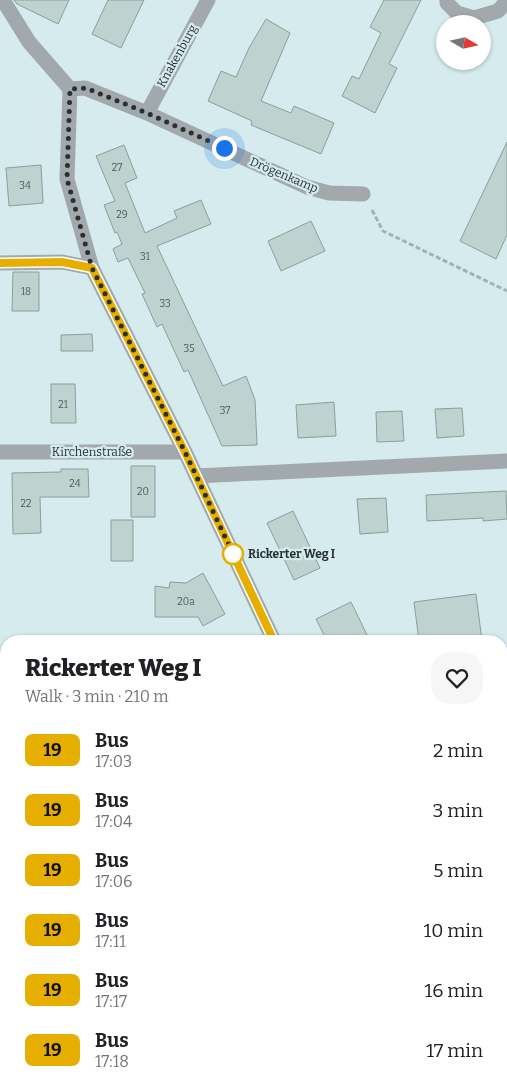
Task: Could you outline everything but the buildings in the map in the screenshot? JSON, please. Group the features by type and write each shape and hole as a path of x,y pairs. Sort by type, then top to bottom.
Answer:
{"street":[{"path":"3,0 29,42 70,89 67,179 92,268 185,452 271,635"},
{"name":"Knakenburg","path":"147,113 208,0"},
{"path":"447,0 447,3 457,13 474,18 498,11 507,1"},
{"name":"Drögenkamp","path":"70,89 86,88 147,113 306,187 329,193 363,194"},
{"path":"0,263 62,262 92,268"},
{"name":"Kirchenstraße","path":"0,452 185,452"},
{"path":"196,476 507,461"}],"path":[{"path":"363,194 383,231 507,291"}],"bus line":[{"name":"19","path":"0,263 62,262 92,268 185,452 271,635"}],"place":[{"name":"Rickerter Weg I","path":"233,554"}],"route":[{"path":"224,148 86,88 70,89 67,179 92,268 185,452 235,558 233,554"}]}
